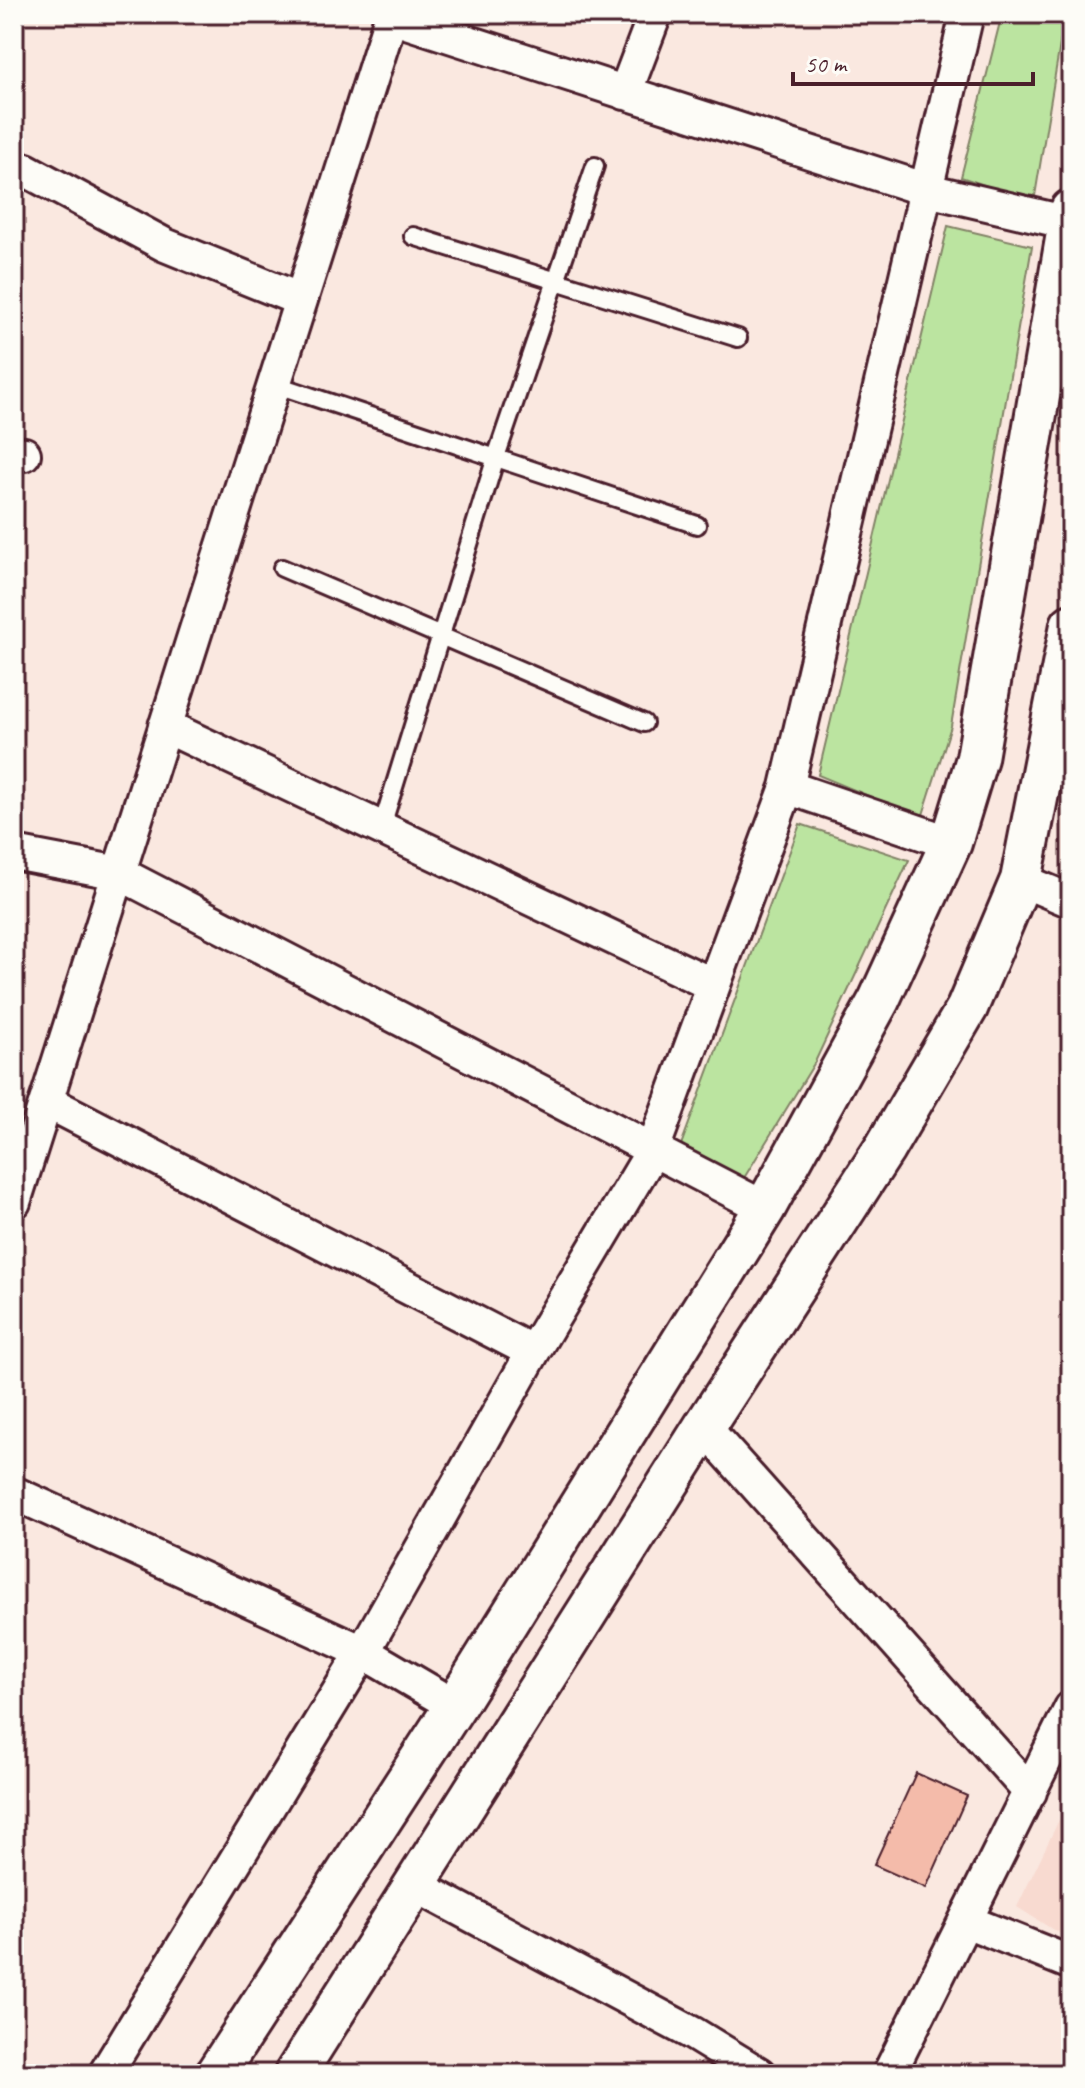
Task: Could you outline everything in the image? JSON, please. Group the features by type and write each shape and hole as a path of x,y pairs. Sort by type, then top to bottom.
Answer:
{"street":[{"path":"625,93 655,14"},
{"path":"105,2074 363,1652 533,1352 652,1152 787,787 967,14"},
{"path":"14,1202 391,15 927,190 1070,216 977,758 951,843 879,1000 765,1208 455,1706 216,2074"},
{"path":"14,167 26,170 165,245 301,300"},
{"path":"295,2074 704,1427 885,1148 967,1008 1021,880 1071,631"},
{"path":"165,726 713,985"},
{"path":"787,787 951,843"},
{"path":"14,853 119,873 765,1208"},
{"path":"1021,880 1071,901"},
{"path":"46,1101 533,1352"},
{"path":"704,1427 1030,1792"},
{"path":"14,1493 363,1652 455,1706"},
{"path":"889,2074 1071,1708"},
{"path":"413,1884 692,2033 759,2074"},
{"path":"966,1921 1071,1963"}],"lane":[{"path":"386,813 496,457 595,166"},
{"path":"413,236 738,338"},
{"path":"274,384 697,525"},
{"path":"282,568 644,723"}],"shaded area":[{"path":"1071,1795 1071,1938 1017,1907"}],"green space":[{"path":"1002,14 1065,14 1034,202 961,177"},
{"path":"948,226 1032,246 951,726 922,818 818,775"},
{"path":"800,824 909,860 815,1062 744,1178 681,1145"}],"building":[{"path":"916,1773 967,1796 926,1888 874,1865"}]}
